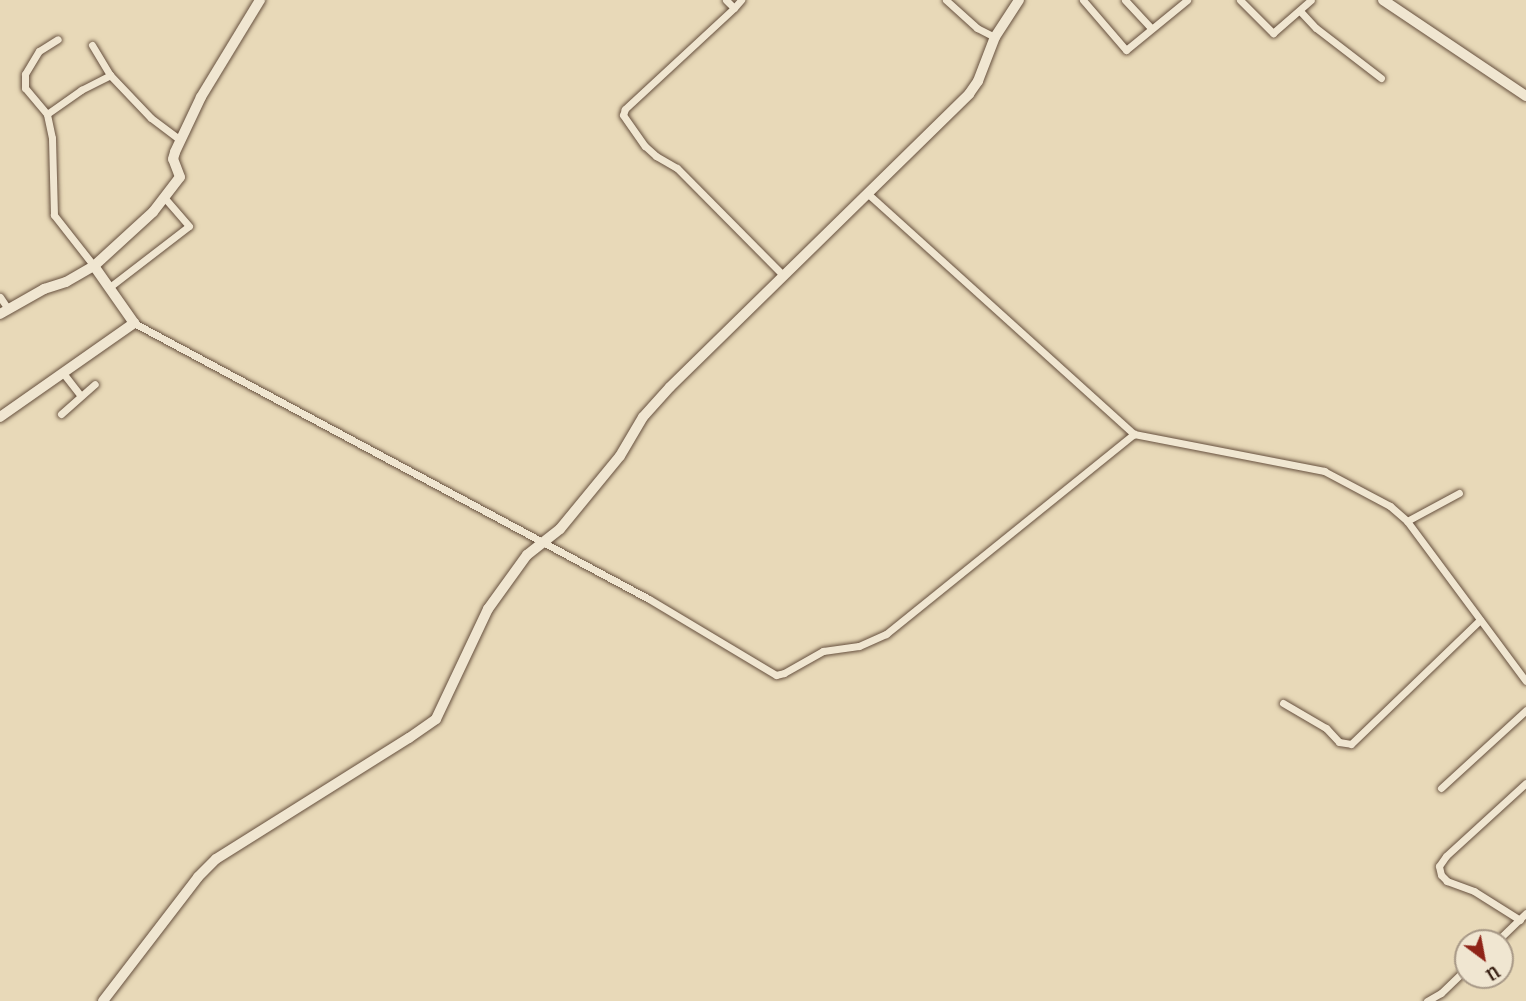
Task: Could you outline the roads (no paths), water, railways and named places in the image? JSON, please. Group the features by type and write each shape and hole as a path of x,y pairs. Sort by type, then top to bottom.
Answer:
{"street":[{"path":"0,297 4,311 94,266 128,238 165,198 180,177 173,159 180,140 212,76 261,0"},
{"path":"726,0 734,8"},
{"path":"741,0 625,109 623,115 645,146 656,156 677,168 783,275"},
{"path":"946,0 977,28 995,37"},
{"path":"103,1001 198,877 216,859 436,719 488,609 532,549 560,529 620,456 648,410 969,94 978,81 995,37 1019,0"},
{"path":"1083,0 1125,50 1187,0"},
{"path":"1125,0 1151,28"},
{"path":"1240,0 1273,33 1311,0"},
{"path":"1383,0 1526,96"},
{"path":"1300,11 1316,27 1381,78"},
{"path":"58,39 39,51 25,74 25,88 47,114 52,138 54,214 111,286 135,323 544,542 700,628 776,675 784,673 823,651 859,646 886,634 1134,434"},
{"path":"92,45 110,75 151,118 180,140"},
{"path":"47,114 81,90 110,75"},
{"path":"867,193 1134,434 1324,471 1389,506 1407,521 1526,681"},
{"path":"111,286 189,226 165,198"},
{"path":"0,416 135,323"},
{"path":"63,373 81,396"},
{"path":"61,414 95,384"},
{"path":"1407,521 1459,492"},
{"path":"1283,703 1326,728 1339,742 1352,744 1480,620"},
{"path":"1441,788 1526,710"},
{"path":"1520,920 1474,891 1443,879 1439,866 1446,856 1526,783"},
{"path":"1510,929 1526,913"},
{"path":"1427,1001 1441,993 1454,981"}]}
